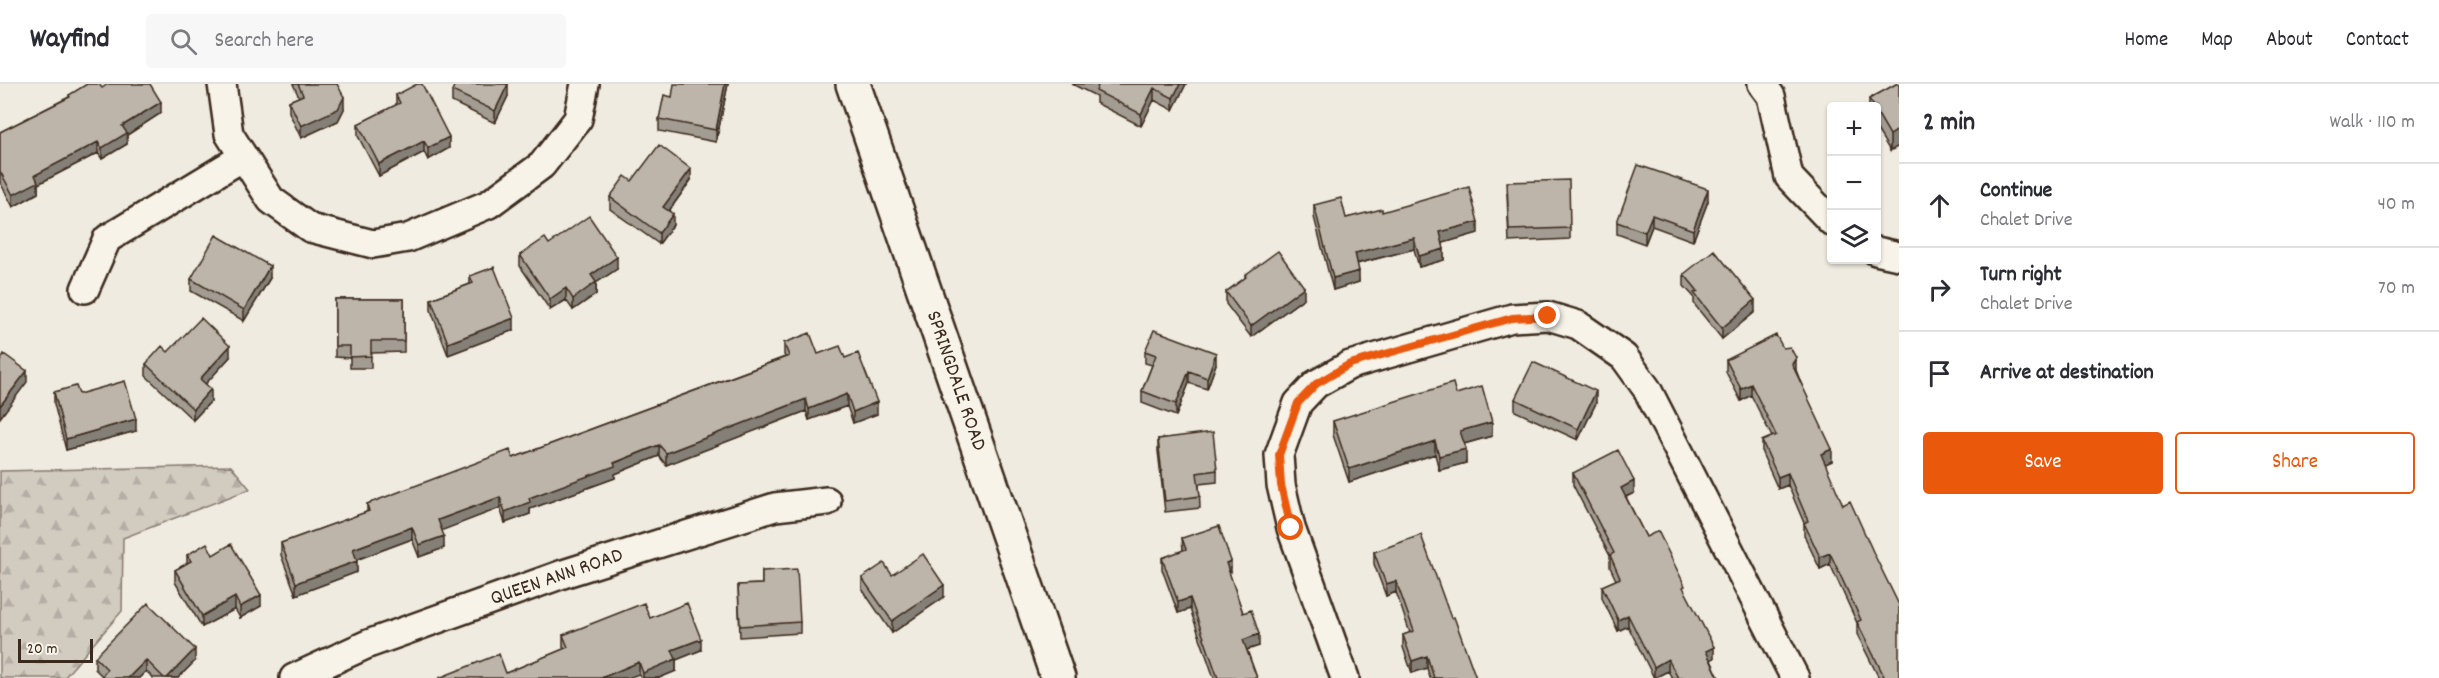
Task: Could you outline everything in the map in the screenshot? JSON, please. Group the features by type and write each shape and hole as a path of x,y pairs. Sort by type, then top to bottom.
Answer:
{"main road":[{"name":"SPRINGDALE ROAD","path":"853,84 1058,678"}],"street":[{"path":"222,84 229,134 271,200 309,228 373,244 408,238 489,204 542,165 578,119 585,84"},
{"path":"1762,84 1771,96 1789,177 1827,217"},
{"path":"85,289 107,239 243,157"},
{"path":"1881,252 1899,256"},
{"path":"1345,678 1291,528 1281,485 1279,455 1298,403 1316,384 1350,364 1512,318 1548,316 1578,325 1624,357 1647,389 1795,678"},
{"name":"QUEEN ANN ROAD","path":"294,678 368,644 563,574 774,507 827,501"}],"green space":[{"path":"231,466 250,489 123,538 122,611 64,678 0,678 0,471"}],"building":[{"path":"87,84 99,84 102,88 108,84 150,84 161,102 122,126 127,133 102,148 98,142 35,175 38,182 13,195 0,171 0,132 70,97 69,95"},
{"path":"298,84 337,84 344,97 338,109 301,126 289,101 303,95"},
{"path":"417,84 422,84 449,137 428,148 424,141 379,164 358,124 400,103 396,95"},
{"path":"455,84 508,84 495,111 452,91"},
{"path":"674,84 725,84 716,130 659,119 664,95 672,97"},
{"path":"1095,84 1180,84 1173,98 1154,88 1141,114 1096,91 1098,86"},
{"path":"1899,84 1899,129 1890,135 1881,120 1881,102 1871,102 1869,99"},
{"path":"659,145 691,169 663,207 673,214 659,233 610,197 625,176 632,181"},
{"path":"1638,165 1708,189 1693,230 1652,215 1645,232 1617,222"},
{"path":"1569,180 1570,228 1509,230 1507,182"},
{"path":"1469,187 1478,222 1440,232 1444,249 1419,256 1414,238 1355,253 1359,271 1333,278 1314,205 1341,198 1346,218 1382,209 1382,212"},
{"path":"589,216 617,257 591,275 596,282 573,299 566,288 550,299 520,255 545,238 549,244"},
{"path":"216,235 270,266 244,310 191,279"},
{"path":"1714,250 1755,300 1722,328 1694,293 1698,291 1684,274"},
{"path":"1278,251 1304,287 1251,326 1226,292"},
{"path":"494,267 514,318 448,343 431,299 473,283 470,276"},
{"path":"335,299 404,299 404,341 371,341 371,356 350,357 350,346 335,346"},
{"path":"201,318 230,346 200,379 211,389 193,409 146,364 162,346 168,352"},
{"path":"1154,330 1216,353 1207,378 1189,371 1176,404 1142,391 1156,355 1145,351"},
{"path":"810,333 818,354 840,346 845,358 858,353 877,402 853,412 847,394 809,409 806,399 666,453 659,445 614,463 615,466 529,498 530,502 505,512 500,497 438,520 444,536 419,545 412,527 353,549 357,561 296,583 281,543 369,511 367,504 510,450 513,458 789,356 784,343"},
{"path":"1776,335 1783,348 1790,347 1796,358 1792,364 1832,449 1821,454 1843,505 1850,501 1899,605 1899,678 1885,678 1857,622 1861,620 1830,553 1820,557 1804,523 1808,521 1788,473 1778,477 1762,441 1776,435 1751,384 1741,389 1726,360"},
{"path":"4,354 27,371 0,406 0,362"},
{"path":"1533,362 1596,391 1578,429 1515,399"},
{"path":"125,381 136,419 66,439 54,392 76,386 79,394"},
{"path":"1453,383 1456,394 1482,386 1492,422 1460,431 1466,449 1439,456 1435,441 1349,469 1333,421"},
{"path":"1213,432 1217,470 1197,473 1200,496 1165,501 1158,439"},
{"path":"1618,450 1634,481 1621,488 1646,537 1658,531 1685,586 1683,587 1714,647 1706,651 1719,678 1678,678 1668,659 1654,667 1628,615 1618,620 1602,586 1620,578 1610,555 1614,553 1573,473"},
{"path":"1219,526 1231,561 1226,563 1243,613 1251,610 1259,634 1243,640 1257,678 1218,678 1190,598 1178,602 1162,558 1186,549 1182,538"},
{"path":"1421,535 1476,678 1434,678 1427,656 1412,661 1403,635 1414,631 1396,581 1386,584 1374,552"},
{"path":"207,543 213,555 231,544 261,595 240,607 235,597 202,616 175,570 191,561 187,555"},
{"path":"923,554 944,585 892,621 862,578 884,563 892,575"},
{"path":"797,569 800,622 740,626 738,585 762,584 762,571"},
{"path":"148,603 195,649 167,678 164,678 146,660 128,678 101,678 107,669 95,657"},
{"path":"644,603 650,618 687,603 701,639 672,650 676,659 643,673 639,662 601,678 439,678 499,654 506,673 568,647 563,635"}],"route":[{"path":"1291,528 1281,485 1279,455 1298,403 1316,384 1350,364 1512,318 1548,316"}]}
